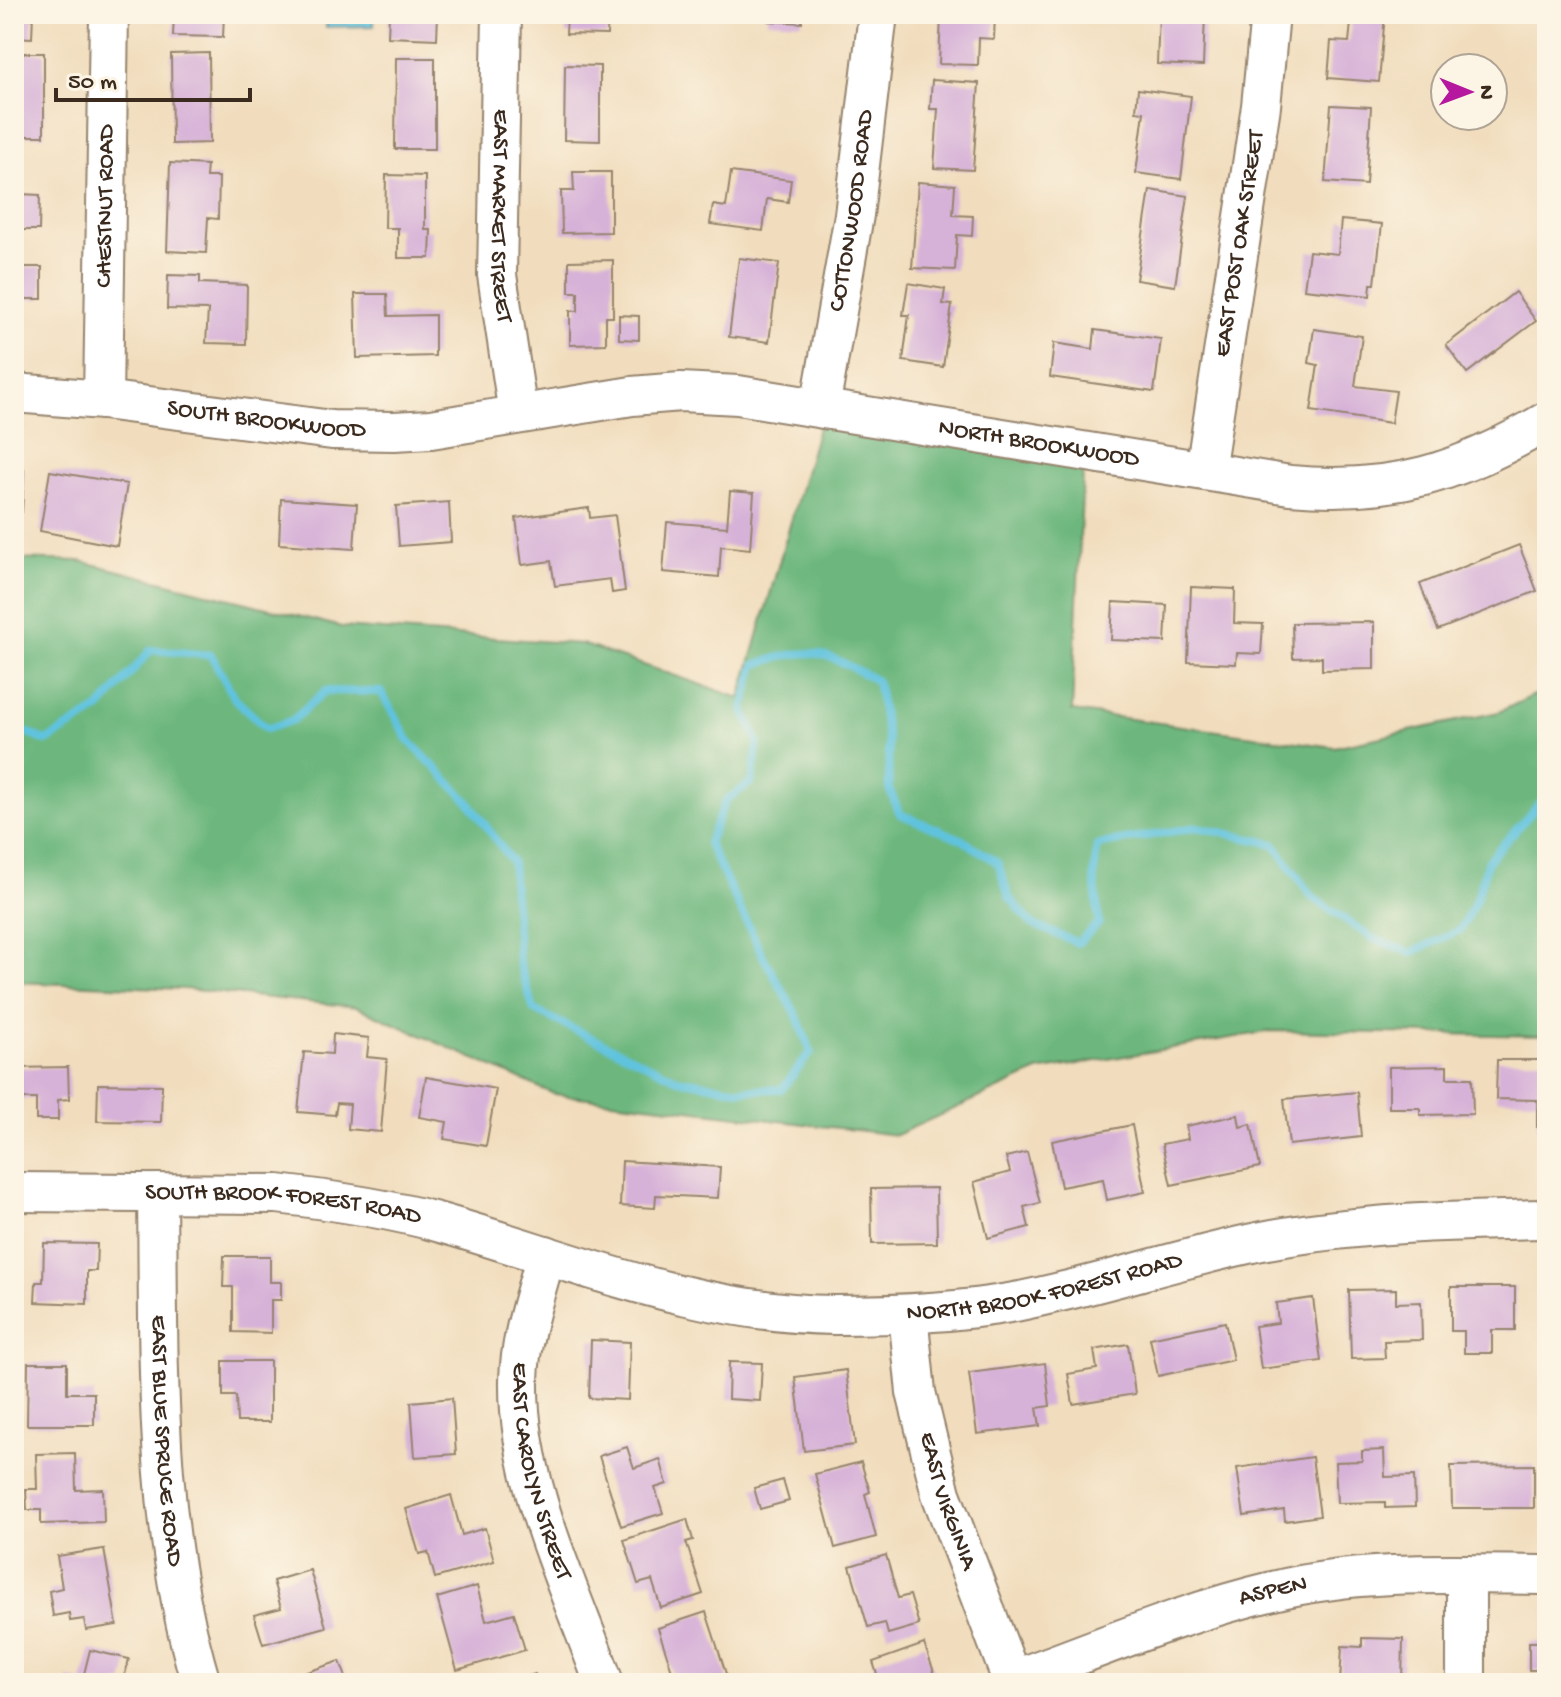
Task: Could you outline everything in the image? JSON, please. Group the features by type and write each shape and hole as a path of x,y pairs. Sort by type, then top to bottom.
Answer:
{"street":[{"name":"CHESTNUT ROAD","path":"103,400 109,14"},
{"name":"EAST MARKET STREET","path":"502,14 497,275 518,414"},
{"name":"COTTONWOOD ROAD","path":"820,408 854,215 878,14"},
{"name":"EAST POST OAK STREET","path":"1205,471 1261,106 1270,14"},
{"name":"NORTH BROOKWOOD","path":"518,414 632,396 681,392 738,395 1330,489 1386,486 1464,466 1501,449 1547,421"},
{"name":"SOUTH BROOKWOOD","path":"14,393 103,400 332,430 431,429 518,414"},
{"name":"SOUTH BROOK FOREST ROAD","path":"14,1192 310,1198 433,1221 546,1255"},
{"name":"EAST BLUE SPRUCE ROAD","path":"157,1193 163,1491 171,1559 201,1683"},
{"name":"NORTH BROOK FOREST ROAD","path":"546,1255 686,1299 746,1309 831,1315 908,1314 1017,1301 1258,1242 1314,1232 1413,1222 1547,1219"},
{"name":"EAST CAROLYN STREET","path":"546,1255 523,1344 519,1417 533,1486 604,1683"},
{"name":"EAST VIRGINIA","path":"908,1314 916,1392 941,1494 1013,1682"},
{"name":"ASPEN","path":"1013,1682 1274,1590 1344,1579 1466,1574 1547,1575"},
{"path":"1466,1574 1466,1683"}],"green space":[{"path":"820,421 1084,451 1072,711 1334,747 1499,712 1547,689 1547,1036 1271,1031 1038,1071 896,1135 554,1094 357,1007 185,989 14,982 14,559 80,561 342,627 582,644 740,698"}],"water":[{"path":"326,14 374,14 374,26 326,27"}],"building":[{"path":"14,14 33,14 32,38 14,37"},
{"path":"174,14 224,14 223,37 173,36"},
{"path":"389,14 438,14 437,39 388,37"},
{"path":"567,14 608,14 607,35 566,34"},
{"path":"768,14 802,14 802,23 768,21"},
{"path":"941,14 995,15 994,39 979,38 978,65 939,64"},
{"path":"1159,14 1205,14 1203,66 1157,64"},
{"path":"1352,14 1385,14 1379,82 1328,78 1331,41 1349,42"},
{"path":"14,53 44,53 44,136 14,136"},
{"path":"209,53 210,143 172,144 171,54"},
{"path":"396,58 435,58 435,149 395,149"},
{"path":"565,65 600,66 600,141 564,140"},
{"path":"932,80 979,83 973,170 934,168 938,109 930,109"},
{"path":"1138,89 1191,96 1181,179 1136,173 1144,112 1136,111"},
{"path":"1331,105 1371,107 1366,185 1325,182"},
{"path":"14,163 21,163 20,194 40,195 39,230 14,230"},
{"path":"170,163 207,165 206,177 219,177 218,219 208,218 206,253 167,251"},
{"path":"573,172 611,172 611,232 562,233 561,191 574,191"},
{"path":"731,172 791,180 788,202 767,199 763,231 710,224 713,205 726,207"},
{"path":"386,175 425,176 425,230 431,230 430,258 398,258 398,228 385,228"},
{"path":"918,182 955,185 953,215 973,216 972,236 957,235 955,270 912,268"},
{"path":"1150,190 1188,196 1175,286 1136,280"},
{"path":"1341,220 1382,224 1375,284 1371,284 1370,296 1304,289 1309,251 1338,254"},
{"path":"739,258 779,263 769,342 729,337"},
{"path":"613,260 613,317 606,317 606,344 570,345 570,311 578,311 578,292 569,292 569,261"},
{"path":"14,267 42,267 42,299 14,299"},
{"path":"168,275 200,276 200,283 247,285 246,344 206,343 208,310 167,309"},
{"path":"908,283 945,289 943,304 952,305 943,367 903,361 909,315 903,315"},
{"path":"1515,292 1536,321 1467,373 1446,345"},
{"path":"355,294 387,294 388,316 435,315 435,356 357,358"},
{"path":"619,315 639,316 639,340 619,339"},
{"path":"1314,329 1362,336 1355,386 1396,391 1391,423 1311,411 1318,365 1309,363"},
{"path":"1095,330 1161,339 1154,392 1050,377 1054,343 1093,349"},
{"path":"14,469 24,470 22,512 14,511"},
{"path":"50,471 127,484 117,546 40,531"},
{"path":"730,491 754,493 750,549 721,546 719,577 663,572 667,522 727,527"},
{"path":"281,499 357,504 354,549 279,544"},
{"path":"449,502 451,542 399,546 396,506"},
{"path":"589,508 590,518 615,515 625,591 612,593 610,579 555,586 551,561 522,565 516,518"},
{"path":"1519,545 1537,591 1438,630 1420,584"},
{"path":"1191,587 1235,589 1234,623 1263,624 1261,654 1237,653 1236,664 1188,662"},
{"path":"1113,602 1167,605 1165,642 1111,640"},
{"path":"1374,622 1374,669 1322,670 1322,657 1293,658 1292,623"},
{"path":"333,1034 369,1038 367,1057 387,1059 381,1132 348,1129 350,1104 337,1103 335,1115 298,1112 304,1052 332,1054"},
{"path":"1497,1060 1547,1060 1547,1127 1537,1127 1537,1100 1496,1099"},
{"path":"1447,1066 1447,1078 1472,1078 1473,1114 1420,1115 1420,1108 1389,1108 1389,1067"},
{"path":"68,1067 69,1099 58,1100 58,1120 36,1120 36,1099 21,1099 21,1111 14,1111 14,1068"},
{"path":"426,1077 496,1089 486,1146 444,1139 447,1122 419,1117"},
{"path":"98,1084 162,1085 161,1122 97,1121"},
{"path":"1357,1092 1361,1137 1289,1145 1284,1099"},
{"path":"1238,1115 1240,1127 1251,1124 1260,1167 1171,1185 1162,1144 1188,1139 1186,1126"},
{"path":"1132,1125 1145,1192 1107,1200 1103,1179 1061,1187 1052,1141"},
{"path":"1027,1152 1040,1203 1024,1207 1029,1227 988,1238 974,1182 1010,1172 1006,1157"},
{"path":"622,1161 720,1167 718,1198 656,1195 655,1208 620,1206"},
{"path":"936,1188 937,1243 872,1244 871,1189"},
{"path":"44,1243 97,1244 96,1271 87,1271 87,1304 35,1302 36,1282 43,1282"},
{"path":"224,1256 270,1256 270,1282 281,1282 281,1300 271,1300 271,1333 233,1332 233,1287 223,1287"},
{"path":"1451,1287 1515,1287 1515,1330 1492,1330 1492,1353 1464,1353 1464,1331 1451,1331"},
{"path":"1396,1289 1396,1303 1421,1302 1422,1340 1384,1341 1385,1358 1351,1359 1349,1290"},
{"path":"1313,1298 1321,1361 1261,1369 1255,1326 1278,1323 1276,1303"},
{"path":"1225,1322 1233,1360 1158,1376 1150,1338"},
{"path":"591,1340 630,1342 628,1400 589,1398"},
{"path":"1128,1344 1135,1394 1073,1404 1068,1374 1097,1369 1094,1350"},
{"path":"223,1361 270,1361 270,1422 237,1422 236,1396 223,1396"},
{"path":"729,1362 762,1363 760,1401 728,1399"},
{"path":"28,1363 67,1363 67,1393 94,1393 94,1425 27,1425"},
{"path":"1045,1363 1050,1406 1037,1408 1040,1426 977,1434 969,1373"},
{"path":"846,1370 855,1445 804,1451 795,1377"},
{"path":"452,1398 456,1454 415,1457 411,1402"},
{"path":"627,1447 634,1468 660,1459 667,1484 655,1488 663,1513 621,1526 599,1456"},
{"path":"1384,1450 1385,1477 1414,1476 1415,1507 1385,1508 1385,1502 1337,1503 1335,1462 1362,1461 1362,1451"},
{"path":"75,1453 76,1490 103,1489 104,1522 41,1524 41,1510 27,1510 26,1489 37,1489 36,1454"},
{"path":"1312,1457 1320,1516 1285,1521 1284,1510 1244,1516 1237,1468"},
{"path":"861,1462 870,1492 865,1494 876,1537 835,1548 815,1474"},
{"path":"1534,1465 1534,1508 1452,1508 1451,1466"},
{"path":"783,1480 789,1501 760,1509 754,1488"},
{"path":"451,1495 462,1535 485,1528 494,1561 435,1578 428,1552 419,1554 406,1509"},
{"path":"687,1519 693,1540 686,1542 703,1594 661,1608 652,1580 638,1584 624,1540"},
{"path":"104,1549 117,1625 86,1630 84,1619 70,1621 69,1613 53,1616 49,1591 62,1588 57,1556"},
{"path":"886,1555 898,1598 910,1595 919,1625 888,1634 885,1623 868,1627 850,1566"},
{"path":"310,1570 326,1627 263,1644 254,1615 281,1608 273,1581"},
{"path":"477,1586 486,1621 514,1613 525,1650 457,1670 437,1598"},
{"path":"706,1612 729,1683 676,1683 658,1628"},
{"path":"1362,1638 1403,1639 1402,1683 1340,1683 1342,1646 1362,1647"},
{"path":"1529,1642 1547,1642 1547,1670 1529,1670"},
{"path":"924,1644 938,1683 880,1683 873,1662"},
{"path":"90,1650 129,1659 123,1683 67,1683 68,1678 82,1682"},
{"path":"340,1661 348,1683 300,1683 298,1675"},
{"path":"535,1674 538,1683 511,1683 511,1682"}],"waterway":[{"path":"14,727 46,741 99,709 151,650 211,655 235,699 267,729 293,720 325,691 381,692 409,741 468,801 512,862 519,963 534,1010 677,1079 739,1090 782,1089 811,1052 796,1014 764,958 708,843 726,800 752,782 758,742 743,709 755,665 792,655 818,654 844,663 877,681 888,741 889,789 900,814 961,839 998,863 1009,897 1032,924 1078,943 1099,923 1094,875 1097,845 1197,827 1274,844 1312,897 1372,938 1411,953 1460,930 1476,900 1488,861 1547,795"}]}
